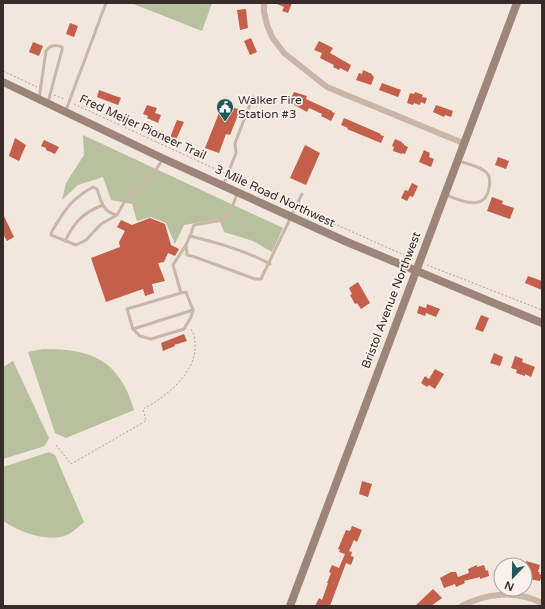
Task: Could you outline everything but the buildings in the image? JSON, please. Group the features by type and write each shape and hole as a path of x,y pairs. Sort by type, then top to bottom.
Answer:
{"street":[{"path":"264,3 264,12 267,25 272,37 280,48 284,53 328,87 463,143"},
{"name":"Bristol Avenue Northwest","path":"290,606 463,143 517,3"},
{"name":"3 Mile Road Northwest","path":"3,82 162,158 291,217 415,271 542,323"},
{"path":"462,606 477,599 493,595 525,596 542,603"}],"lane":[{"path":"65,112 106,3"},
{"path":"39,99 46,51 49,47 54,45 62,47 47,103"},
{"path":"223,186 236,153 235,143 253,97"},
{"path":"117,216 110,214 103,205 97,189 93,187 81,194 66,207 51,235 76,245 86,240 101,224 117,216 126,199 151,178 162,158"},
{"path":"444,194 471,203 481,201 487,196 490,180 489,175 482,169 457,160"},
{"path":"181,293 173,265 186,245 194,225 223,220 230,212 238,193"},
{"path":"186,245 187,255 195,256 255,279 261,279 270,264 302,194"},
{"path":"65,241 77,220 89,211 103,205"},
{"path":"190,236 223,244 252,254 270,264"},
{"path":"186,292 193,310 184,329 150,338 140,336 133,329 127,309 181,293 186,292"},
{"path":"133,329 193,310"}],"path":[{"path":"3,71 41,88"},
{"name":"Fred Meijer Pioneer Trail","path":"50,93 227,175 419,261 542,310"},
{"path":"56,445 71,464 146,421 143,409 155,403 174,388 188,370 196,354 195,340 192,330 187,324"}],"green space":[{"path":"131,3 212,3 202,31"},
{"path":"83,135 283,228 272,252 253,241 224,232 219,219 184,225 175,244 166,223 151,217 137,221 132,204 111,200 103,177 78,185 62,200 66,183 84,155"},
{"path":"43,349 76,352 90,355 102,361 112,369 120,379 128,393 134,410 66,438 55,433 28,352"},
{"path":"13,361 49,438 45,446 3,459 3,367"},
{"path":"49,452 55,455 84,522 69,534 53,538 26,533 3,521 3,467"}],"place":[{"name":"Walker Fire Station #3","path":"225,122"}]}
